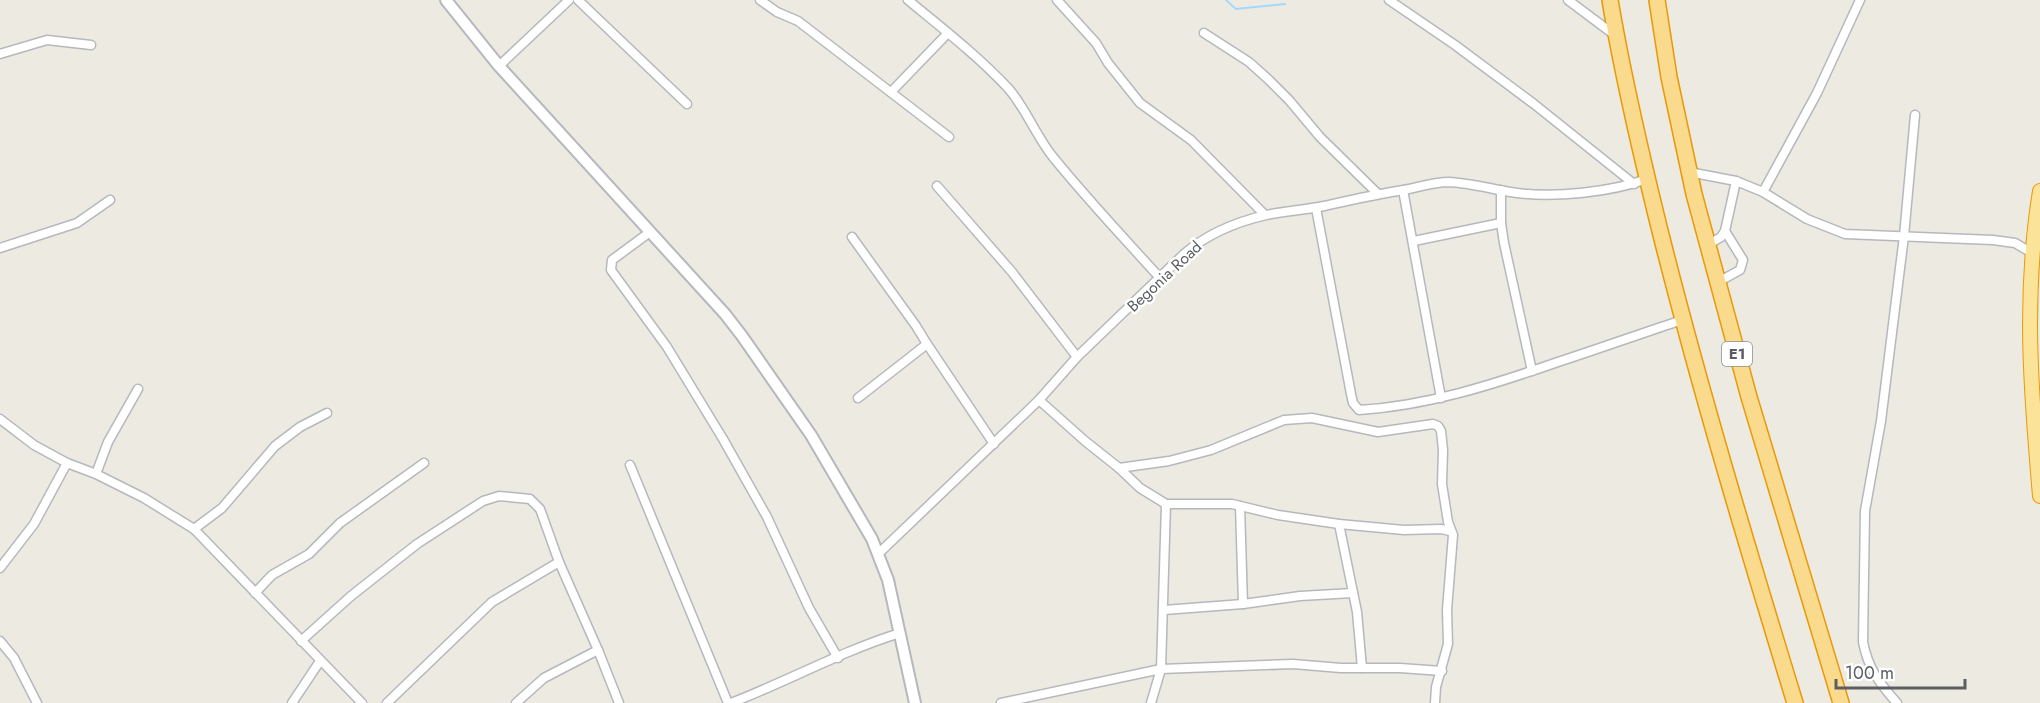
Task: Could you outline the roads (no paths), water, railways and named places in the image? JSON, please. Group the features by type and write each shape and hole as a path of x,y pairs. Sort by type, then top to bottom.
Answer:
{"highway":[{"path":"1610,0 1641,182 1707,412 1795,703"},
{"name":"E1","path":"1657,0 1669,77 1689,172 1749,397 1841,703"},
{"path":"2040,191 2032,253 2029,309 2040,496"}],"street":[{"path":"446,0 499,66 742,336 811,435 872,539 878,554 888,580 915,703"},
{"path":"499,66 569,0"},
{"path":"578,0 687,104"},
{"path":"760,0 777,12 798,21 949,137"},
{"path":"908,0 971,52 1009,90 1052,156 1098,212 1160,278"},
{"path":"1056,0 1096,43 1108,63 1140,103 1191,140 1265,216"},
{"path":"1389,0 1455,45 1641,182"},
{"path":"1568,0 1616,37"},
{"path":"1763,192 1817,93 1860,0"},
{"path":"891,92 948,33"},
{"path":"1204,33 1249,62 1269,80 1320,137 1377,193"},
{"path":"0,54 47,40 90,45"},
{"path":"1897,703 1872,672 1863,642 1865,511 1881,421 1904,236 1915,115"},
{"path":"1689,172 1736,181 1763,192 1807,219 1832,231 1845,234 1993,240 2015,243 2032,253"},
{"path":"1709,244 1721,237 1725,231 1736,181"},
{"name":"Begonia Road","path":"878,554 1039,400 1077,357 1197,242 1239,223 1265,216 1316,208 1377,193 1451,182 1558,196 1641,182"},
{"path":"937,186 1012,272 1077,357"},
{"path":"1403,190 1441,398"},
{"path":"1501,190 1501,223 1532,371"},
{"path":"0,248 76,223 110,200"},
{"path":"1316,208 1353,403 1359,410 1390,408 1441,398 1532,371 1682,320"},
{"path":"1414,241 1501,223"},
{"path":"1718,282 1740,270 1743,260 1725,231"},
{"path":"650,232 612,260 611,270 667,347 723,439 767,517 809,608 838,658"},
{"path":"852,237 916,326 994,444"},
{"path":"858,398 927,344"},
{"path":"96,474 104,450 138,389"},
{"path":"1039,400 1140,488 1166,504 1240,506 1278,515 1339,524 1404,530 1441,529 1450,531"},
{"path":"194,529 222,508 275,446 300,427 327,413"},
{"path":"1119,468 1169,461 1210,450 1284,420 1312,418 1378,432 1433,424 1438,426 1441,431 1443,450 1442,484 1450,531 1453,535 1447,610 1448,644 1435,703"},
{"path":"0,419 34,445 67,463 96,474 144,498 194,529 362,703"},
{"path":"0,568 34,524 67,463"},
{"path":"255,593 272,575 309,554 340,522 424,463"},
{"path":"630,465 734,702 838,658 867,643 900,633"},
{"path":"301,641 351,596 417,544 491,498 499,496 530,499 540,509 559,562 619,703"},
{"path":"1151,703 1161,669 1166,504"},
{"path":"1240,506 1243,604"},
{"path":"1339,524 1357,612 1362,668"},
{"path":"387,703 492,602 559,562"},
{"path":"1164,610 1353,593"},
{"path":"0,641 14,658 37,703"},
{"path":"516,703 544,678 598,650"},
{"path":"292,703 320,661"},
{"path":"1001,703 1161,669 1293,664 1442,671"}],"waterway":[{"path":"1226,0 1236,9 1285,4"}]}
